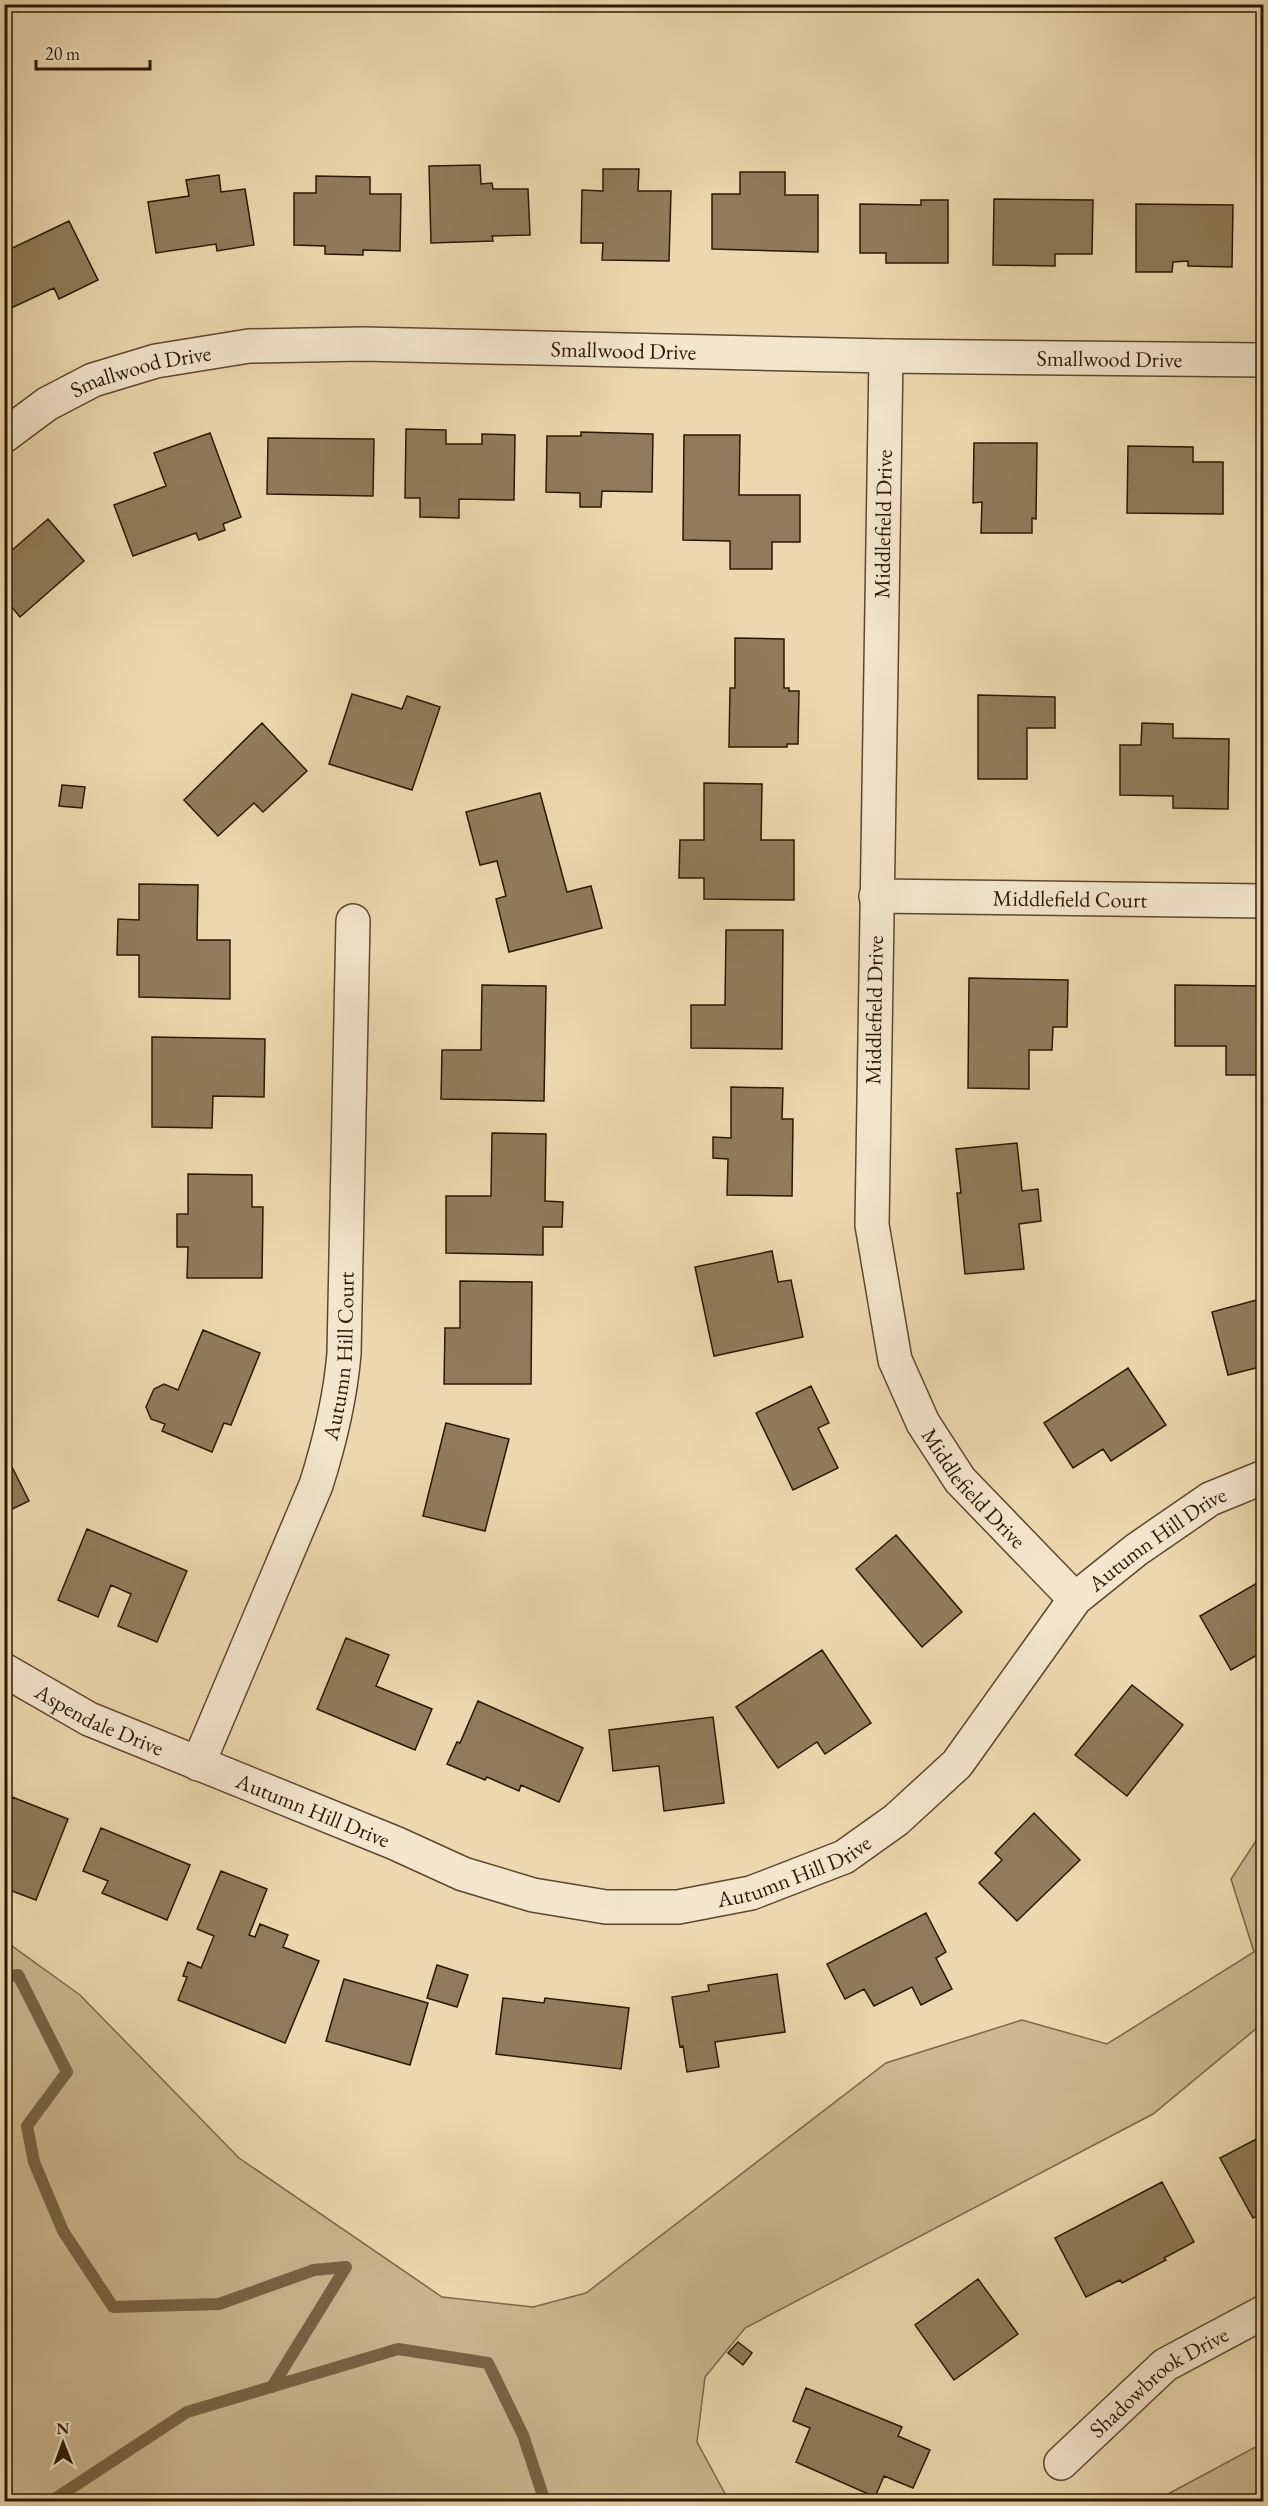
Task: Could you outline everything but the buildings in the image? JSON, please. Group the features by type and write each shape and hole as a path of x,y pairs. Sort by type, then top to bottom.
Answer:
{"street":[{"name":"Smallwood Drive","path":"4,436 47,404 93,380 156,361 249,346 363,344 886,356 1263,360"},
{"name":"Middlefield Drive","path":"886,356 872,1225 894,1360 924,1423 960,1480 1075,1599"},
{"name":"Middlefield Court","path":"876,896 1263,901"},
{"name":"Autumn Hill Court","path":"198,1764 316,1485 329,1444 340,1396 344,1354 353,921"},
{"name":"Autumn Hill Drive","path":"198,1764 395,1843 463,1874 523,1892 606,1907 688,1905 751,1893 844,1857 896,1820 957,1764 1075,1599 1136,1550 1210,1499 1263,1477"},
{"name":"Aspendale Drive","path":"4,1670 88,1719 198,1764"},
{"name":"Shadowbrook Drive","path":"1061,2463 1165,2366 1263,2312"}],"shaded area":[{"path":"1263,1830 1263,2023 1153,2114 745,2328 705,2377 697,2442 729,2501 5,2501 5,1941 80,1995 239,2158 442,2297 533,2307 586,2293 886,2063 1022,2020 1107,2044 1254,1952 1231,1879"},
{"path":"1263,2443 1263,2501 1155,2501"}],"waterway":[{"path":"4,1977 18,1975 67,2072 27,2126 34,2162 63,2231 113,2307 219,2304 314,2270 346,2267 272,2387"},
{"path":"50,2502 187,2412 398,2349 488,2363 523,2435 545,2502"}]}
